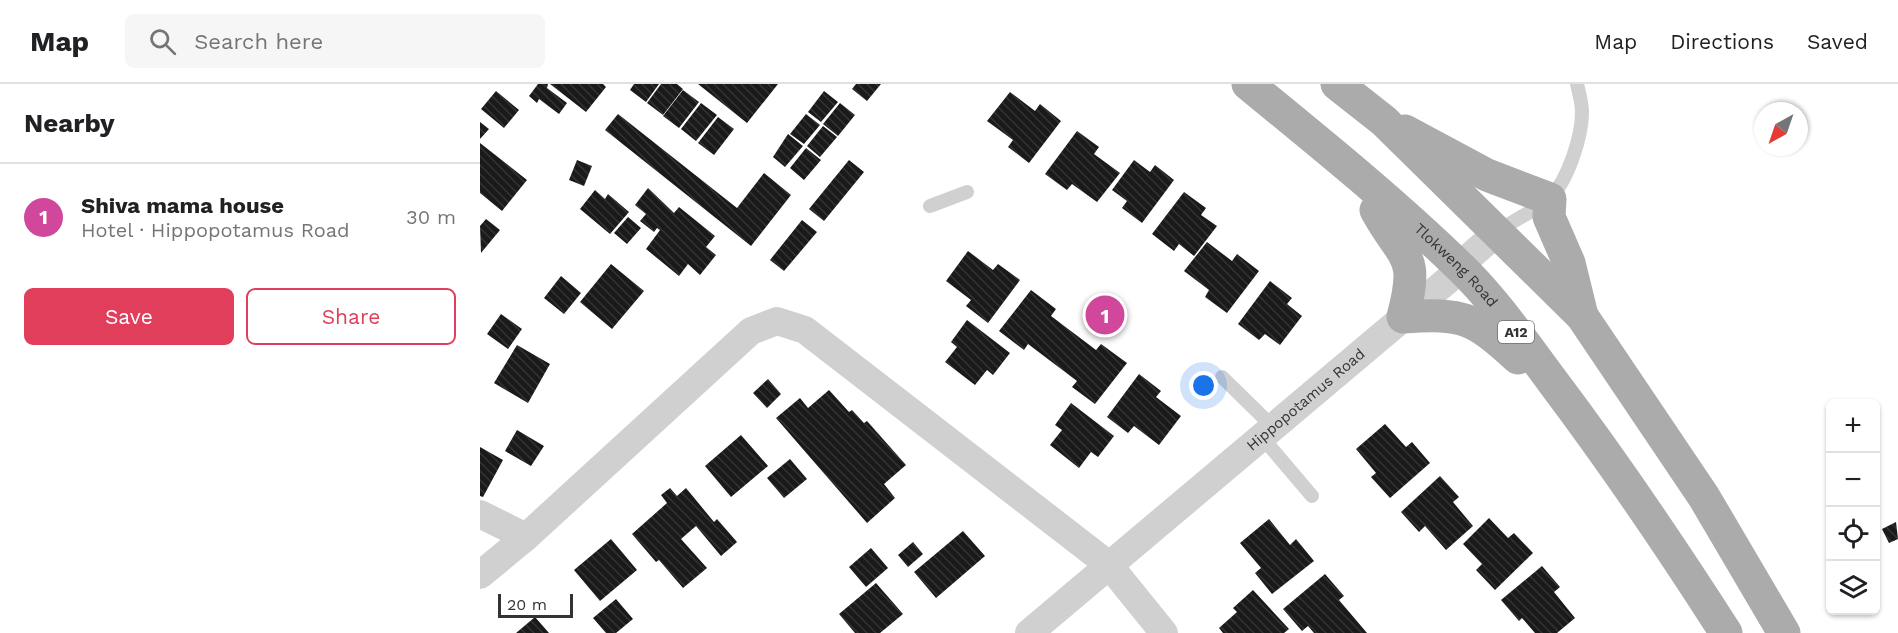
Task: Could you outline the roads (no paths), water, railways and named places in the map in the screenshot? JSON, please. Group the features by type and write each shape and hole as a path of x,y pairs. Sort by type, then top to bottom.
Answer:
{"main road":[{"name":"Tlokweng Road","path":"1248,84 1460,266 1510,325 1572,407 1663,534 1725,633"},
{"path":"1336,84 1384,121 1426,165 1499,231 1582,316 1704,497 1784,633"},
{"path":"1384,121 1487,175 1550,199 1549,217 1569,263 1582,316"},
{"path":"1324,147 1358,179 1381,220 1401,245 1409,262 1412,283 1403,317 1444,314 1475,324 1500,342 1572,407"}],"street":[{"name":"Hippopotamus Road","path":"1029,633 1449,279 1499,231"},
{"path":"480,575 526,537 751,331 777,321 805,330 1109,565 1164,633"},
{"path":"480,514 526,537"}],"lane":[{"path":"1499,231 1517,217 1550,199 1566,172 1578,143 1582,111 1577,84"},
{"path":"930,206 967,192"},
{"path":"1222,377 1267,431 1312,496"}],"place":[{"name":"Shiva mama house","path":"1105,315"}]}
